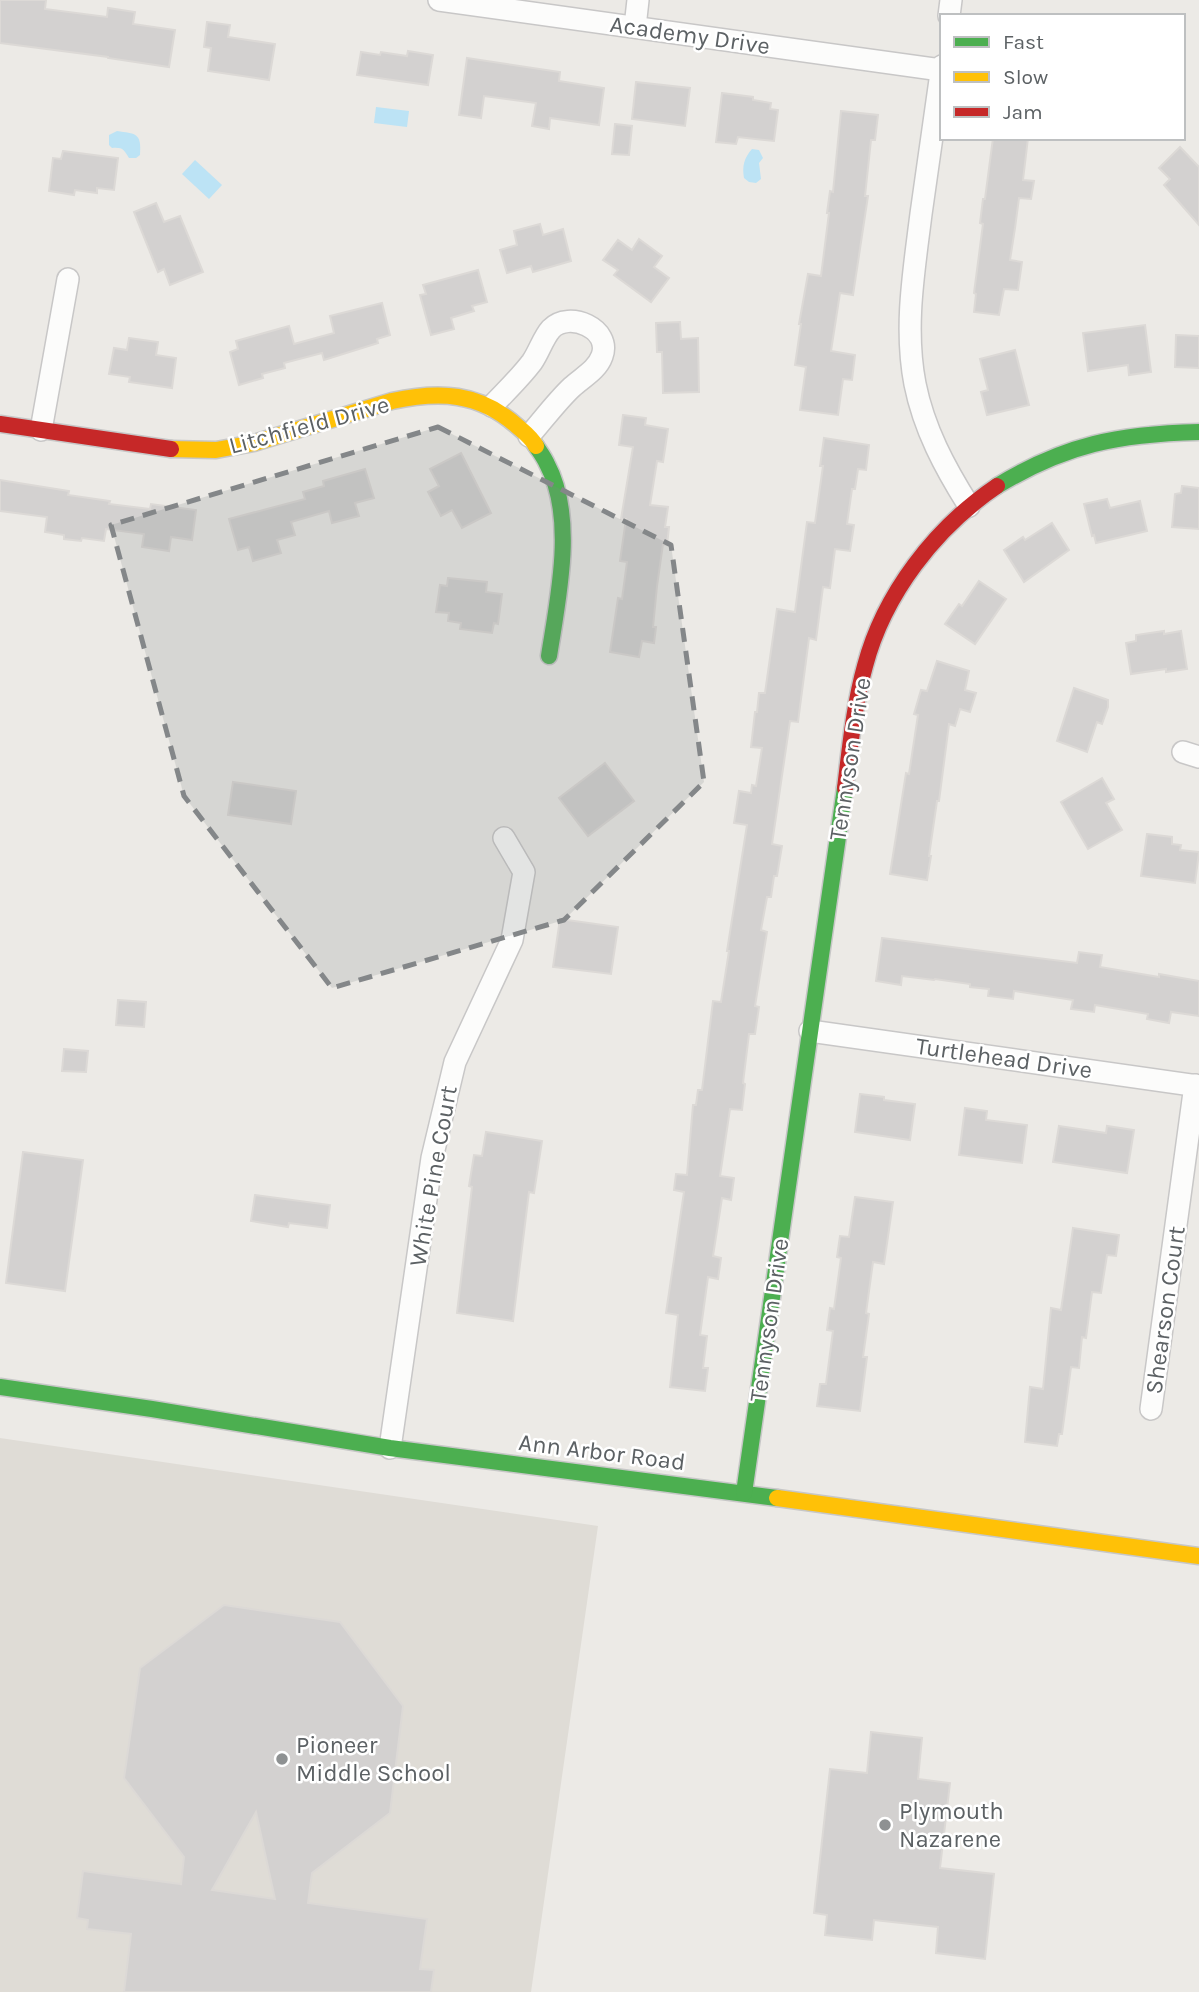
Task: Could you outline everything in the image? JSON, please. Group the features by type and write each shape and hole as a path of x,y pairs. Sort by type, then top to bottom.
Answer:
{"street":[{"name":"Academy Drive","path":"439,0 940,68"},
{"path":"635,27 638,0"},
{"path":"940,75 912,285 910,341 916,385 928,428 945,468 969,506"},
{"path":"41,430 68,279"},
{"path":"492,406 530,364 552,328 565,320 591,326 601,339 603,353 595,368 571,387 530,436"},
{"name":"Litchfield Drive","path":"0,424 164,449 210,451 255,443 417,396 453,396 492,406 530,436 553,478 560,504 563,557 549,656"},
{"name":"Tennyson Drive","path":"744,1493 857,702 866,661 884,614 904,579 923,554 969,506 1013,474 1067,450 1091,443 1138,435 1199,432"},
{"name":"White Pine Court","path":"390,1448 432,1158 455,1062 512,940 524,872 504,838"},
{"name":"Turtlehead Drive","path":"810,1031 1197,1086"},
{"name":"Shearson Court","path":"1152,1409 1197,1086"},
{"name":"Ann Arbor Road","path":"0,1387 390,1448 744,1493 1199,1556"}],"highlighted area":[{"path":"438,427 671,545 704,782 564,920 332,988 184,796 111,525"}],"shaded area":[{"name":"Pioneer Middle School","path":"0,1438 598,1526 531,1992 0,1992"}],"water":[{"path":"376,107 409,111 407,127 374,123"},
{"path":"117,131 138,138 140,155 129,158 123,150 109,145 109,135"},
{"path":"752,149 759,150 763,158 759,163 761,179 756,183 749,182 743,174 745,159"},
{"path":"195,160 222,185 209,199 182,174"}],"building":[{"path":"0,0 46,0 45,9 107,17 108,8 135,12 133,24 175,30 169,67 0,43"},
{"path":"207,22 230,25 228,37 275,44 269,80 208,71 211,48 204,47"},
{"path":"408,51 433,55 428,85 357,75 361,52 407,56"},
{"path":"467,58 560,72 559,81 604,88 599,125 550,118 549,129 532,126 536,103 484,96 481,118 459,115"},
{"path":"636,82 690,88 685,126 632,119"},
{"path":"722,93 753,97 753,100 771,103 770,109 778,110 774,141 738,137 736,144 716,142"},
{"path":"841,111 878,115 875,140 871,140 865,196 868,196 853,295 840,293 831,351 855,355 852,380 843,379 838,415 800,410 806,367 795,365 808,274 821,276"},
{"path":"615,124 632,126 629,155 612,154"},
{"path":"993,140 1028,140 1023,180 1034,181 1031,199 1019,198 1010,260 1022,262 1018,290 1004,289 999,315 974,312 983,224 980,223"},
{"path":"1180,147 1199,167 1199,225 1164,185 1170,179 1159,168"},
{"path":"63,151 118,158 114,190 97,188 97,193 75,190 74,195 49,191 53,158 61,159"},
{"path":"156,203 164,222 180,216 203,272 170,285 164,269 158,272 134,212"},
{"path":"540,224 543,235 563,229 571,261 533,272 531,266 507,273 500,250 517,245 514,231"},
{"path":"639,239 662,256 654,267 669,278 651,302 614,275 618,270 603,260 618,240 632,250"},
{"path":"478,270 487,302 472,306 474,311 451,318 454,329 431,335 420,295 426,294 423,285"},
{"path":"382,303 390,335 377,339 378,343 324,360 322,353 284,363 285,368 262,374 263,378 239,385 230,352 238,349 236,341 289,326 294,344 334,333 330,316"},
{"path":"680,322 681,339 698,338 699,392 663,393 662,352 657,352 656,323"},
{"path":"1145,325 1151,372 1129,375 1128,365 1088,371 1083,333"},
{"path":"1176,335 1199,336 1199,368 1175,367"},
{"path":"129,338 158,342 156,355 176,358 172,388 129,382 130,377 109,374 114,348 127,350"},
{"path":"1015,350 1029,405 987,415 981,392 988,390 980,359"},
{"path":"623,415 646,418 645,425 668,429 663,462 657,461 650,505 668,507 665,527 669,527 667,545 663,544 657,586 654,643 642,641 639,657 610,652 618,598 622,599 627,562 620,561 626,519 621,519 633,447 619,445"},
{"path":"824,438 869,445 866,470 858,469 855,489 852,489 847,524 854,525 850,551 835,549 830,588 823,587 816,640 809,638 798,722 790,721 772,844 782,846 777,876 774,876 771,897 767,897 761,930 767,932 755,1006 759,1007 755,1034 749,1034 742,1110 730,1109 720,1176 734,1178 731,1200 722,1198 713,1256 721,1258 718,1279 708,1277 700,1335 707,1336 703,1368 708,1368 705,1391 670,1387 678,1315 666,1313 684,1192 674,1190 676,1174 687,1175 693,1105 696,1105 698,1090 702,1090 713,1001 721,1002 747,825 734,823 739,791 751,793 752,785 756,786 762,748 751,747 755,712 759,693 765,693 777,609 795,612 807,522 815,523"},
{"path":"461,453 491,513 462,528 452,510 441,516 428,492 439,486 430,469"},
{"path":"365,469 374,498 355,503 359,516 332,523 329,511 291,522 295,535 277,540 281,553 253,561 249,547 238,550 229,519 305,499 303,492 324,486 323,481"},
{"path":"0,480 69,491 68,495 110,501 109,504 150,509 151,504 196,510 192,540 171,537 169,551 142,547 144,534 106,529 104,541 64,539 64,535 45,532 47,517 0,511"},
{"path":"1182,486 1199,488 1199,529 1172,527 1175,494 1181,493"},
{"path":"1107,499 1110,508 1140,501 1147,531 1096,543 1084,504"},
{"path":"1052,523 1069,550 1024,582 1004,550"},
{"path":"448,578 487,582 486,592 502,594 498,624 494,623 492,633 460,629 461,623 448,621 449,613 436,612 440,585 447,586"},
{"path":"979,581 1006,599 975,644 945,624 959,604 962,606"},
{"path":"1164,631 1164,634 1181,631 1187,669 1131,674 1126,643 1136,641 1136,635"},
{"path":"937,661 969,671 965,690 976,693 970,712 960,709 955,726 949,724 927,880 890,874 918,715 914,714 921,690 927,691"},
{"path":"1074,688 1108,700 1102,724 1097,722 1087,752 1057,741"},
{"path":"605,763 634,801 588,836 559,798"},
{"path":"1102,778 1114,799 1106,803 1122,830 1088,849 1061,802"},
{"path":"233,782 296,791 291,824 228,815"},
{"path":"1147,834 1172,837 1172,844 1181,845 1180,850 1199,852 1195,883 1141,876"},
{"path":"560,919 618,927 611,974 553,967"},
{"path":"882,938 1077,963 1079,952 1102,955 1100,967 1199,981 1199,1016 1171,1012 1169,1023 1147,1019 1148,1014 1095,1005 1094,1012 1071,1009 1073,1000 1014,991 1013,999 988,996 989,989 970,987 970,984 902,976 901,985 876,981"},
{"path":"118,1000 146,1002 144,1027 116,1025"},
{"path":"64,1049 88,1051 86,1072 62,1071"},
{"path":"860,1094 915,1104 910,1140 855,1132"},
{"path":"965,1108 987,1111 986,1120 1027,1125 1022,1163 959,1155"},
{"path":"1059,1126 1106,1133 1107,1126 1134,1130 1127,1173 1053,1162"},
{"path":"486,1132 542,1141 534,1193 529,1192 513,1321 457,1313 472,1187 469,1186 474,1155 482,1156"},
{"path":"23,1152 83,1160 65,1291 6,1283"},
{"path":"255,1195 330,1205 327,1228 289,1223 288,1227 251,1221"},
{"path":"855,1197 893,1202 884,1264 873,1262 866,1313 869,1314 863,1357 867,1357 860,1411 817,1406 820,1384 826,1384 833,1331 827,1330 830,1308 834,1309 841,1258 837,1257 840,1236 849,1237"},
{"path":"1073,1228 1119,1235 1116,1256 1107,1255 1101,1293 1092,1292 1086,1338 1082,1337 1079,1368 1071,1367 1062,1434 1059,1434 1057,1446 1025,1442 1030,1387 1043,1389 1051,1308 1061,1310"},
{"path":"224,1605 340,1622 403,1706 390,1813 312,1873 308,1903 427,1919 420,1969 434,1970 431,1992 124,1992 131,1934 87,1929 88,1920 77,1918 83,1871 181,1884 184,1857 124,1778 140,1668","holes":["256,1812 275,1899 212,1890"]},
{"name":"Plymouth Nazarene","path":"871,1732 922,1738 918,1779 950,1783 940,1868 994,1874 985,1959 936,1953 938,1927 874,1920 872,1940 825,1935 827,1915 814,1913 830,1769 867,1773"}],"traffic: fast":[{"path":"997,486 1046,460 1094,444 1143,435 1199,432"},
{"path":"536,446 556,485 563,533 560,584 549,656"},
{"path":"744,1493 845,788"},
{"path":"0,1387 390,1448 777,1498"}],"traffic: slow":[{"path":"171,449 216,450 254,443 392,401 426,396 458,397 488,406 517,426 536,446"},
{"path":"777,1498 1199,1556"}],"traffic: jam":[{"path":"0,424 171,449"},
{"path":"845,788 861,681 885,613 899,588 933,542 974,503 997,486"}],"place":[{"name":"Pioneer Middle School","path":"282,1759"},
{"name":"Plymouth Nazarene","path":"885,1825"}]}
